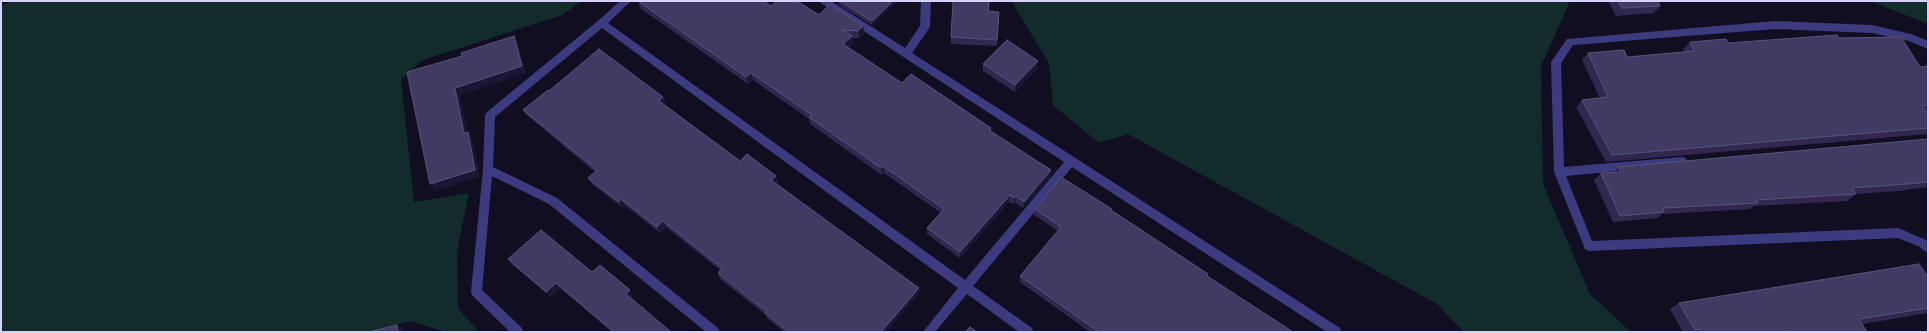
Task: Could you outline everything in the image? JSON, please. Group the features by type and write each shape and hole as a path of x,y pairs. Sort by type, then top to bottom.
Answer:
{"street":[{"path":"518,332 476,292 488,169 490,116 602,23 626,1"},
{"path":"824,1 1336,332"},
{"path":"906,54 925,27 926,1"},
{"path":"602,23 1028,332"},
{"path":"1928,46 1911,38 1872,29 1776,24 1570,42 1556,62 1559,172 1589,246 1898,233 1922,243 1928,248"},
{"path":"1559,172 1692,160"},
{"path":"928,332 1072,161"},
{"path":"488,169 553,201 714,332"}],"green space":[{"path":"10,1 582,1 562,15 423,60 401,79 414,202 469,193 457,251 458,308 479,332 443,332 410,321 371,332 1,332 1,6"},
{"path":"1011,1 1570,1 1541,66 1543,184 1590,294 1631,332 1464,332 1437,304 1128,134 1099,143 1053,105 1049,63"},
{"path":"1870,1 1928,1 1928,24"}],"building":[{"path":"638,1 763,1 771,6 777,1 797,1 819,15 830,4 863,26 858,31 842,30 852,36 843,44 902,83 911,74 991,128 989,130 1051,170 1024,202 1016,196 1014,198 1010,195 960,252 927,228 944,209 883,166 881,168 809,117 812,115 751,73 746,77"},
{"path":"840,1 893,1 872,21"},
{"path":"953,1 989,1 988,11 999,12 997,40 951,37"},
{"path":"1618,1 1658,1 1660,6 1622,8"},
{"path":"1837,35 1839,38 1901,37 1920,67 1928,66 1928,105 1922,106 1928,114 1928,128 1612,155 1582,100 1608,97 1588,53 1624,50 1627,57 1694,51 1690,42 1726,39 1728,43"},
{"path":"514,36 522,66 455,88 464,133 468,132 475,170 430,184 407,72 462,56 461,53"},
{"path":"1007,40 1038,61 1015,85 983,64"},
{"path":"599,49 663,97 659,101 740,161 747,154 776,176 771,180 919,288 881,332 789,332 765,313 767,312 718,273 722,268 663,221 657,227 621,199 619,202 588,178 597,170 523,110 548,90 549,91"},
{"path":"1928,139 1928,182 1852,188 1856,194 1756,200 1758,203 1663,208 1664,212 1620,216 1601,173 1621,172 1619,167"},
{"path":"1061,177 1112,209 1111,210 1208,274 1207,276 1293,332 1099,332 1020,276 1061,227 1035,209"},
{"path":"541,230 592,272 600,265 630,290 626,294 671,332 614,332 556,283 546,292 508,259"},
{"path":"1919,264 1928,277 1928,308 1859,319 1867,332 1701,332 1699,329 1695,330 1679,303"},
{"path":"397,325 398,332 369,332"},
{"path":"970,327 977,332 965,332"}]}
